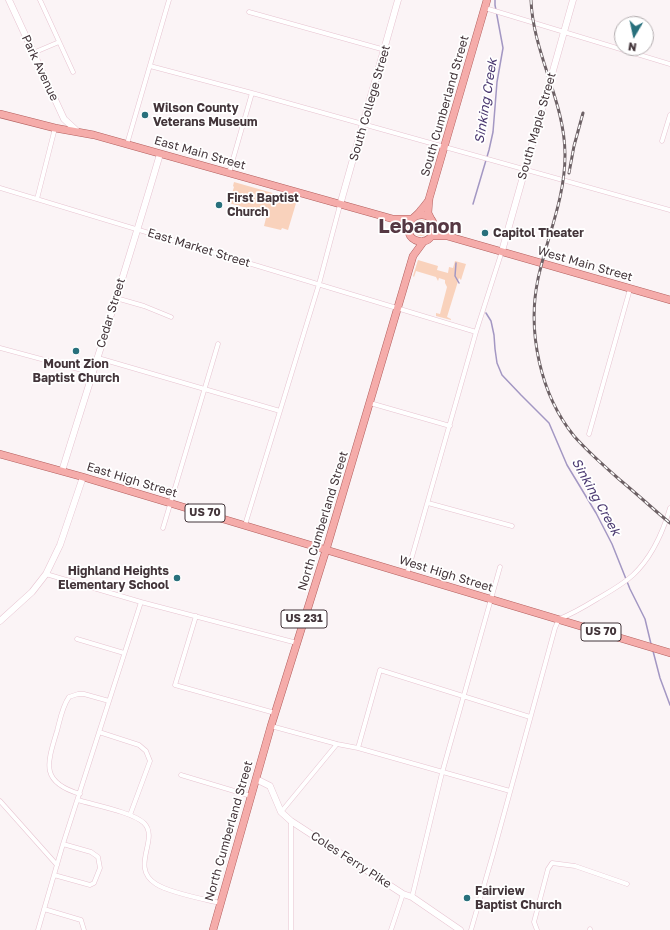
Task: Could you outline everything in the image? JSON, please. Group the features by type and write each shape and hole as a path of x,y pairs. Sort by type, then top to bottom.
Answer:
{"main road":[{"name":"South Cumberland Street","path":"432,222 428,213 429,200 487,0"},
{"name":"East Main Street","path":"0,114 55,128 94,135 393,219 413,217"},
{"path":"413,217 420,212 429,200"},
{"path":"413,217 424,215 432,222 434,231 432,236"},
{"name":"US 231","path":"410,235 408,226 413,217"},
{"name":"East Main Street","path":"393,219 405,228 410,235"},
{"name":"West Main Street","path":"432,222 447,236"},
{"path":"410,235 417,241 424,241"},
{"name":"North Cumberland Street","path":"410,235 413,256"},
{"name":"West Main Street","path":"432,236 447,236 670,300"},
{"name":"US 231","path":"424,241 432,236"},
{"name":"North Cumberland Street","path":"213,930 271,726 326,550 397,308 413,256 424,241"},
{"name":"East High Street","path":"0,454 83,477 326,550"},
{"name":"West High Street","path":"326,550 559,619"},
{"name":"US 70","path":"559,619 670,652"}],"street":[{"name":"Park Avenue","path":"9,0 64,119 77,131"},
{"path":"40,0 73,72"},
{"path":"127,144 169,0"},
{"name":"South College Street","path":"340,205 398,0"},
{"name":"South Maple Street","path":"502,251 572,0"},
{"path":"485,8 670,64"},
{"path":"249,12 384,50"},
{"path":"33,52 59,42"},
{"path":"150,66 252,93 670,210"},
{"path":"229,173 252,93"},
{"path":"662,141 670,115"},
{"path":"37,199 55,128"},
{"name":"Cedar Street","path":"62,471 98,358 115,298 138,230 160,154"},
{"name":"East Market Street","path":"0,188 476,332"},
{"path":"245,525 318,284 340,205"},
{"path":"407,574 476,332 502,251"},
{"path":"589,434 630,289"},
{"path":"115,298 144,306 171,317"},
{"path":"163,528 218,344"},
{"path":"0,348 93,373"},
{"path":"98,358 205,390 280,410"},
{"path":"370,403 450,426"},
{"path":"0,621 32,592 46,574 60,546 83,477"},
{"path":"428,503 512,526"},
{"path":"471,930 555,628 559,619 571,614 622,584 632,576 641,566 658,539 670,511"},
{"path":"412,898 442,772 500,567"},
{"path":"46,574 141,602 297,643"},
{"path":"38,930 63,844 141,602"},
{"path":"196,616 175,685 275,714"},
{"path":"77,639 124,653"},
{"path":"358,748 380,670 530,717"},
{"path":"80,794 63,788 54,779 49,769 49,756 64,705 69,697 78,694 84,694 109,702"},
{"path":"271,726 337,744 358,748 510,791"},
{"path":"99,732 139,745 146,751 150,761 130,815"},
{"path":"281,812 337,744"},
{"path":"181,775 251,796"},
{"name":"Coles Ferry Pike","path":"256,779 270,786 281,812 291,821 460,930"},
{"path":"78,800 130,815 144,824 149,832 144,860 145,870 149,878 156,884 166,889 220,903"},
{"path":"0,801 57,865"},
{"path":"291,821 291,930"},
{"path":"54,875 90,885 94,883 100,868 98,857 91,852 63,844"},
{"path":"537,930 534,922 548,869 552,863 575,866 627,884"},
{"path":"392,930 402,894"},
{"path":"44,909 81,920 84,930"}],"shaded area":[{"path":"234,182 297,200 288,230 264,226 267,214 229,203"},
{"path":"418,220 424,220 429,225 427,234 424,236 418,236 413,231 413,225"},
{"path":"418,260 438,266 437,270 448,273 449,267 453,268 455,261 466,264 461,280 459,278 447,317 451,320 436,316 436,313 440,314 447,287 445,280 439,278 438,281 436,277 416,271 414,277 413,276"}],"waterway":[{"name":"Sinking Creek","path":"473,204 493,132 497,82 503,48 495,0"},
{"name":"Sinking Creek","path":"456,263 455,276 459,283"},
{"name":"Sinking Creek","path":"486,313 491,321 497,363 502,375 549,423 567,465 596,513 612,544 630,589 645,619 651,644"},
{"name":"Sinking Creek","path":"653,651 660,678 670,705"}],"railway":[{"path":"531,0 537,39 560,116 564,135 565,155 559,202 538,279 535,299 534,320 539,361 552,401 574,436 602,464 670,523"},
{"path":"569,173 574,146 583,113"}],"place":[{"name":"Wilson County Veterans Museum","path":"145,115"},
{"name":"First Baptist Church","path":"219,205"},
{"name":"Capitol Theater","path":"485,233"},
{"name":"Mount Zion Baptist Church","path":"76,351"},
{"name":"Highland Heights Elementary School","path":"177,578"},
{"name":"Fairview Baptist Church","path":"467,898"}],"district":[{"name":"Lebanon","path":"420,227"}]}
